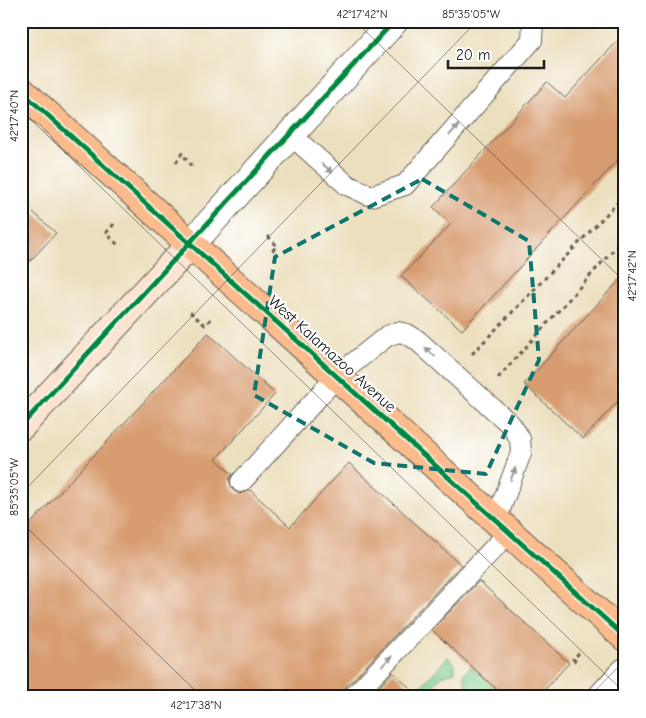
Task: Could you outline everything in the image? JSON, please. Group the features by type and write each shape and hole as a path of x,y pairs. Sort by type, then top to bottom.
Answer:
{"main road":[{"name":"West Kalamazoo Avenue","path":"21,91 625,637"}],"street":[{"path":"21,426 191,244 394,21"},
{"path":"602,697 625,672"}],"lane":[{"path":"290,135 347,185 371,196 405,186 532,40 533,21"},
{"path":"241,482 337,376 388,336 398,332 407,334 417,340 432,353 511,425 520,439 521,453 502,526 353,697"}],"path":[{"path":"613,21 625,33"},
{"path":"176,163 182,153 192,167"},
{"path":"472,354 625,195"},
{"path":"114,224 106,233 118,245"},
{"path":"268,236 278,246 272,252"},
{"path":"498,378 625,237"},
{"path":"190,312 205,325 213,317"},
{"path":"578,653 573,659 579,664"}],"highlighted area":[{"path":"422,179 529,241 539,360 486,474 374,463 254,395 275,257"}],"green space":[{"path":"448,657 455,664 455,672 441,676 433,686 434,697 419,697 415,693"},
{"path":"471,666 505,697 490,697 488,694 468,690 463,675"}],"building":[{"path":"625,33 625,152 462,330 401,276 451,224 433,207 547,82 565,98"},
{"path":"21,201 56,233 21,271"},
{"path":"625,274 625,394 583,439 524,384"},
{"path":"208,333 275,394 216,459 232,474 229,480 233,490 239,494 250,490 290,527 349,463 461,565 344,689 341,697 21,697 21,534"},
{"path":"479,581 569,663 538,697 505,697 432,630"},
{"path":"393,672 419,697 370,697"}],"cycle path":[{"path":"21,426 394,21"},
{"path":"21,91 625,637"}]}
